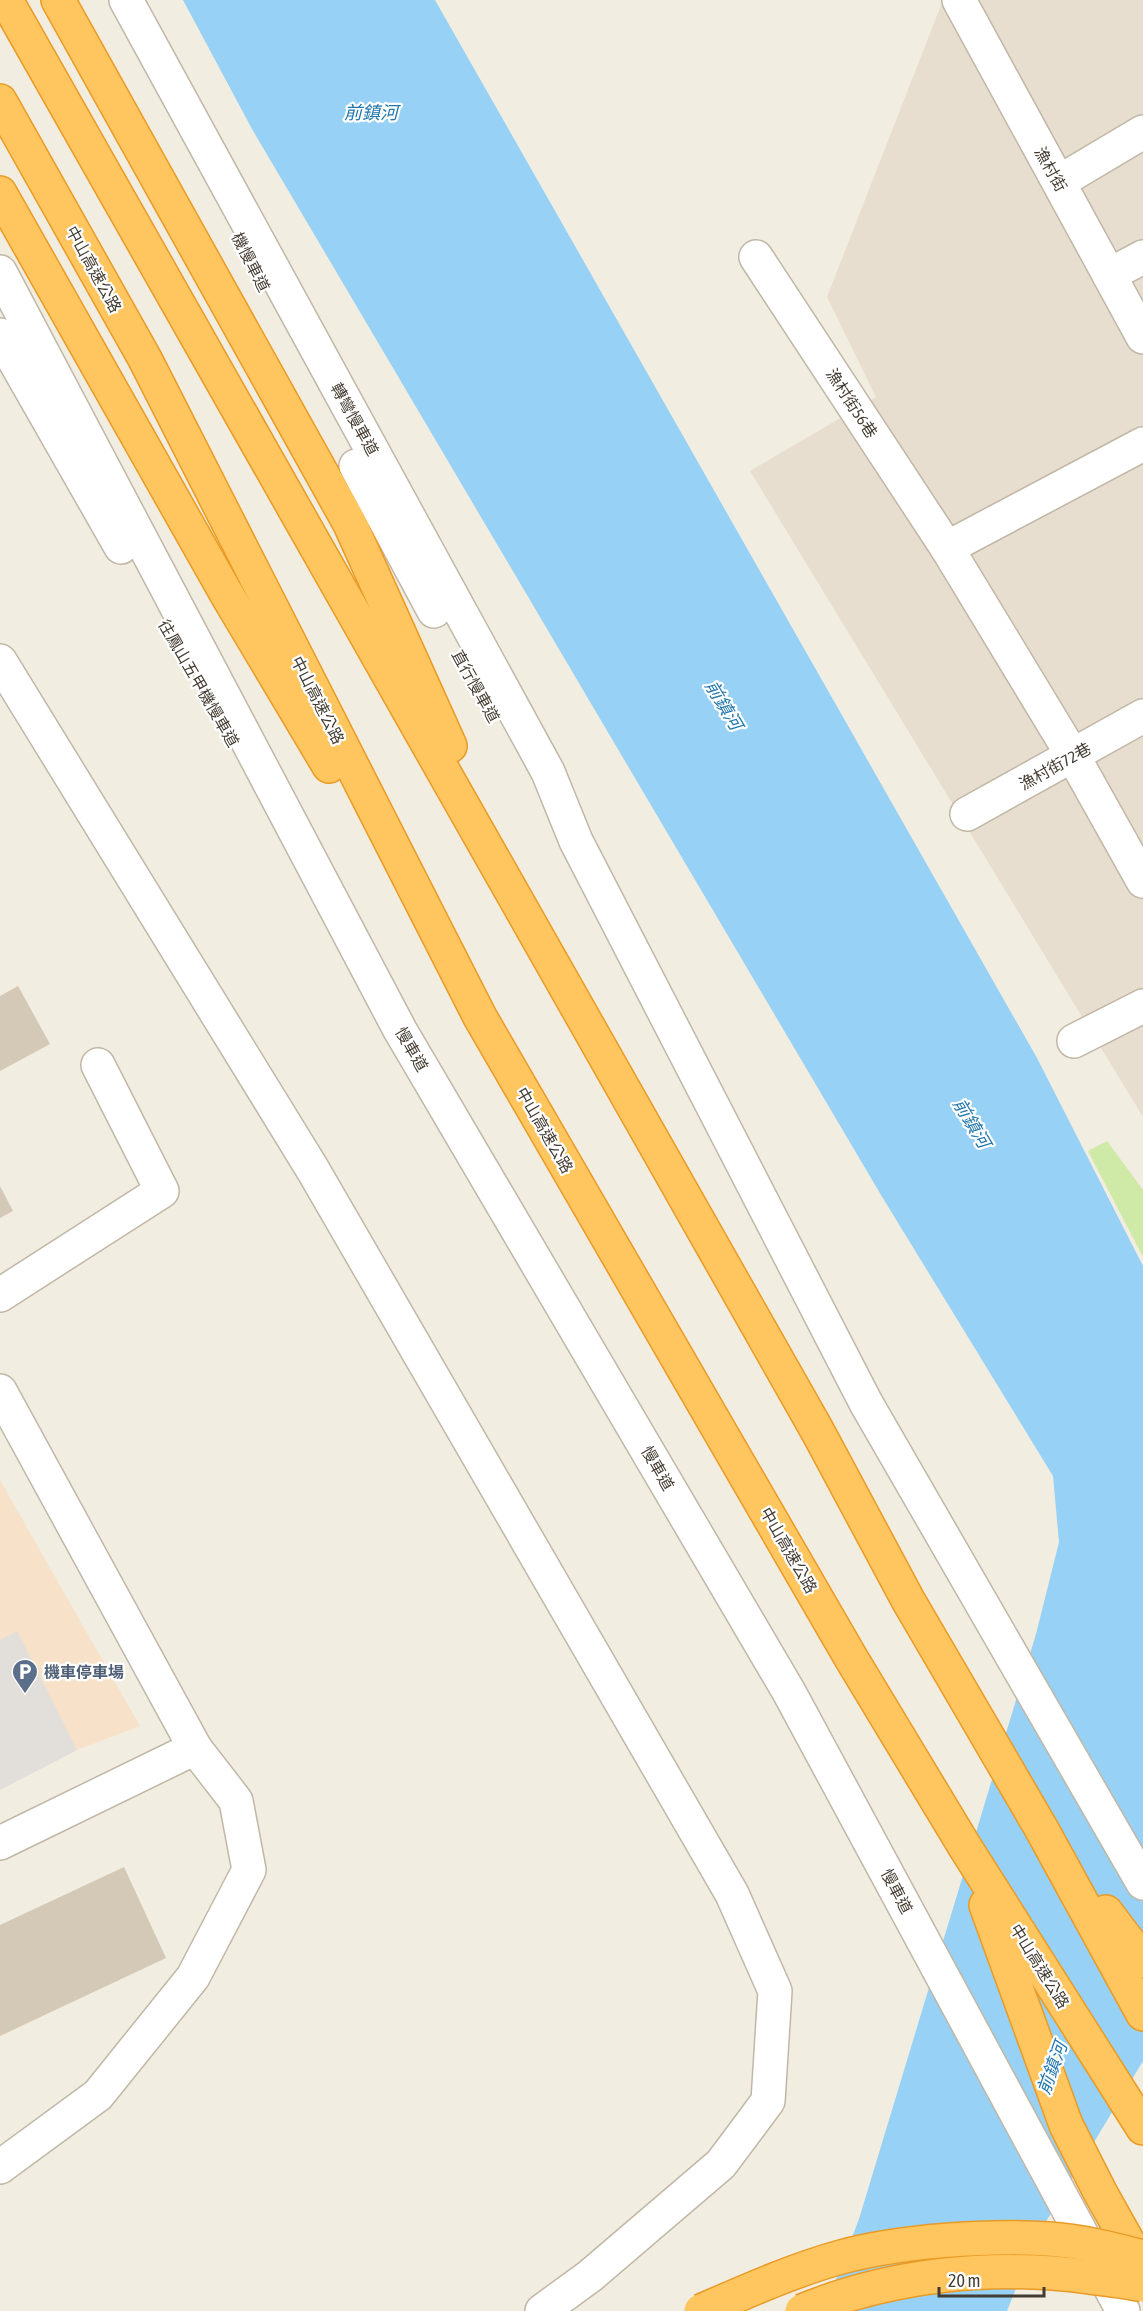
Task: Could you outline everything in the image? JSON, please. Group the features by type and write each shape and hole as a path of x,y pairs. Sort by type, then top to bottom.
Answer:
{"highway":[{"path":"6,0 812,1422 908,1600 1041,1828 1143,2014"},
{"path":"58,0 350,524 533,931"},
{"name":"中山高速公路","path":"0,101 145,359 480,1017 851,1658 965,1847 1143,2128"},
{"path":"0,192 226,593 480,1017"},
{"path":"1041,1828 1143,1961"},
{"path":"965,1847 1066,2125 1143,2269"},
{"path":"701,2311 840,2257 880,2248 941,2242 1050,2239 1102,2247 1143,2257"},
{"path":"802,2311 833,2298 888,2284 978,2271 1042,2272 1143,2285"}],"street":[{"name":"機慢車道","path":"117,0 386,524"},
{"name":"轉彎慢車道","path":"126,0 548,772 576,841"},
{"name":"漁村街","path":"959,0 1143,338"},
{"path":"1059,182 1143,132"},
{"name":"漁村街56巷","path":"756,257 947,548 1073,756 1143,881"},
{"path":"1109,275 1143,257"},
{"name":"慢車道","path":"0,272 400,1030 789,1692 1123,2311"},
{"name":"往鳳山五甲機慢車道","path":"0,335 400,1030"},
{"path":"947,548 1143,444"},
{"name":"直行慢車道","path":"386,524 531,784 576,841"},
{"path":"0,661 313,1170 732,1894 775,1991 768,2101 721,2164 590,2276 542,2311"},
{"name":"漁村街72巷","path":"967,814 1143,716"},
{"path":"576,841 866,1403 1143,1883"},
{"path":"1074,1041 1143,1006"},
{"path":"0,1295 162,1191 98,1065"},
{"path":"0,1391 195,1748 236,1801 249,1870 193,1977 98,2095 0,2167"},
{"path":"0,1843 195,1748"}],"shaded area":[{"path":"943,0 1143,0 1143,1117 750,471 876,397 827,297"},
{"path":"0,1480 140,1726 77,1750 0,1790"},
{"name":"機車停車場","path":"17,1631 77,1750 0,1790 0,1640"}],"green space":[{"path":"1107,1141 1143,1190 1143,1257 1088,1151"}],"water":[{"name":"前鎮河","path":"183,0 435,0 1037,1058 1143,1266 1143,2061 1036,2238 1007,2311 824,2311 859,2219 1036,1634 1059,1542 1053,1476 881,1195 252,129"}],"building":[{"path":"18,986 50,1044 0,1071 0,996"},
{"path":"0,1186 13,1211 0,1218"},
{"path":"124,1867 166,1958 0,2036 0,1925"}],"place":[{"name":"機車停車場","path":"25,1695"}]}
